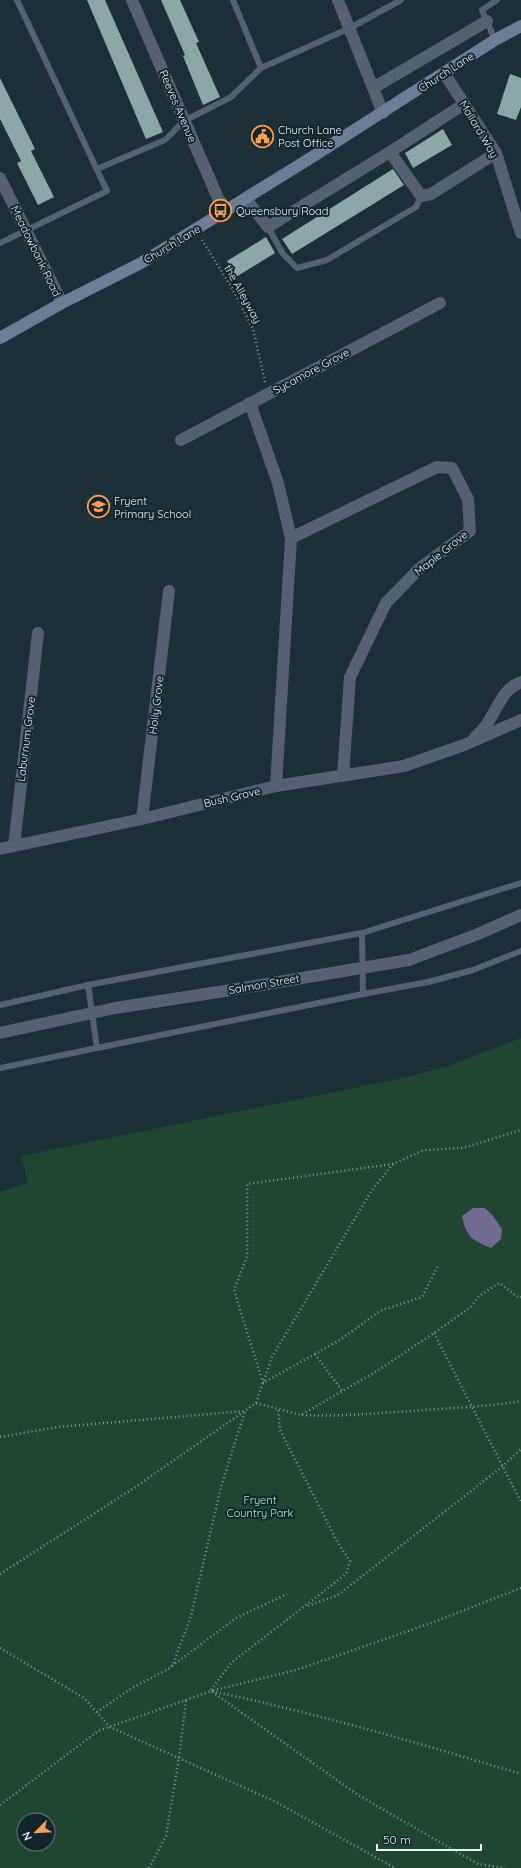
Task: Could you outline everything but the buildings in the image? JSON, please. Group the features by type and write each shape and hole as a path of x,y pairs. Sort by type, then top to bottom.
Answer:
{"main road":[{"name":"Church Lane","path":"0,338 62,303 141,263 383,113 495,40 521,26"}],"street":[{"name":"Reeves Avenue","path":"132,0 218,198 226,211"},
{"path":"338,0 383,113"},
{"path":"373,88 487,21"},
{"name":"Mallard Way","path":"444,73 496,153 521,233"},
{"path":"246,199 268,227 390,152 464,104"},
{"path":"390,152 421,196 431,194 496,153"},
{"name":"Meadowbank Road","path":"0,178 62,303"},
{"name":"Sycamore Grove","path":"181,440 440,302"},
{"path":"250,403 278,482 291,538 276,786"},
{"name":"Maple Grove","path":"291,538 437,467 452,468 468,499 470,531 420,568 386,603 350,677 343,776"},
{"name":"Holly Grove","path":"142,819 169,591"},
{"name":"Laburnum Grove","path":"14,846 38,633"},
{"name":"Bush Grove","path":"464,745 484,730 507,689 521,682"},
{"name":"Bush Grove","path":"0,849 142,819 276,786 404,766 464,745 521,720"},
{"name":"Salmon Street","path":"0,1033 115,1008 409,960 478,934 521,915"}],"lane":[{"path":"0,243 107,191 17,0"},
{"path":"233,0 261,68"},
{"path":"97,169 165,140 184,121 231,97 261,68 350,28 401,0"},
{"path":"495,40 482,10 497,0"},
{"path":"268,227 284,254 297,268 328,260 416,207 421,196"},
{"path":"0,1004 88,985 362,933 521,883"},
{"path":"362,933 363,994"},
{"path":"0,1068 428,982 473,970 521,951"},
{"path":"88,985 97,1048"}],"path":[{"name":"the Alleyway","path":"196,230 232,288 253,329 268,394"},
{"path":"263,1383 234,1290 247,1256 247,1184 393,1164 424,1150 463,1148 521,1130"},
{"path":"0,1574 134,1488 256,1403 272,1357 372,1190 393,1164"},
{"path":"263,1383 340,1340 380,1311 422,1297 438,1266"},
{"path":"301,1415 377,1371 434,1333 471,1307 479,1296 499,1283 519,1298 521,1297"},
{"path":"434,1333 521,1502"},
{"path":"315,1354 342,1391"},
{"path":"256,1403 301,1415 321,1416 472,1407 521,1402"},
{"path":"211,1691 231,1663 346,1574 350,1561 338,1543 280,1430 278,1409"},
{"path":"0,1437 58,1427 244,1411"},
{"path":"172,1666 191,1616 221,1487 244,1411"},
{"path":"305,1607 338,1595 503,1466 521,1449"},
{"path":"0,1804 98,1731 211,1691 296,1670 434,1622 521,1588"},
{"path":"97,1712 132,1688 172,1666 236,1618 287,1594"},
{"path":"0,1648 84,1698 110,1727 276,1802 395,1868"},
{"path":"211,1691 268,1703 417,1743 521,1774"},
{"path":"211,1691 358,1794 478,1864 505,1868"},
{"path":"149,1868 166,1836 179,1758 186,1700"}],"green space":[{"name":"Fryent Country Park","path":"521,1038 521,1868 0,1868 0,1192 28,1183 21,1156 408,1077 448,1066"}],"shaded area":[{"path":"473,1208 485,1208 502,1229 501,1239 491,1248 479,1243 471,1237 466,1229 462,1216"}],"place":[{"name":"Church Lane Post Office","path":"263,136"},
{"name":"Queensbury Road","path":"221,211"},
{"name":"Fryent Primary School","path":"99,507"}]}
